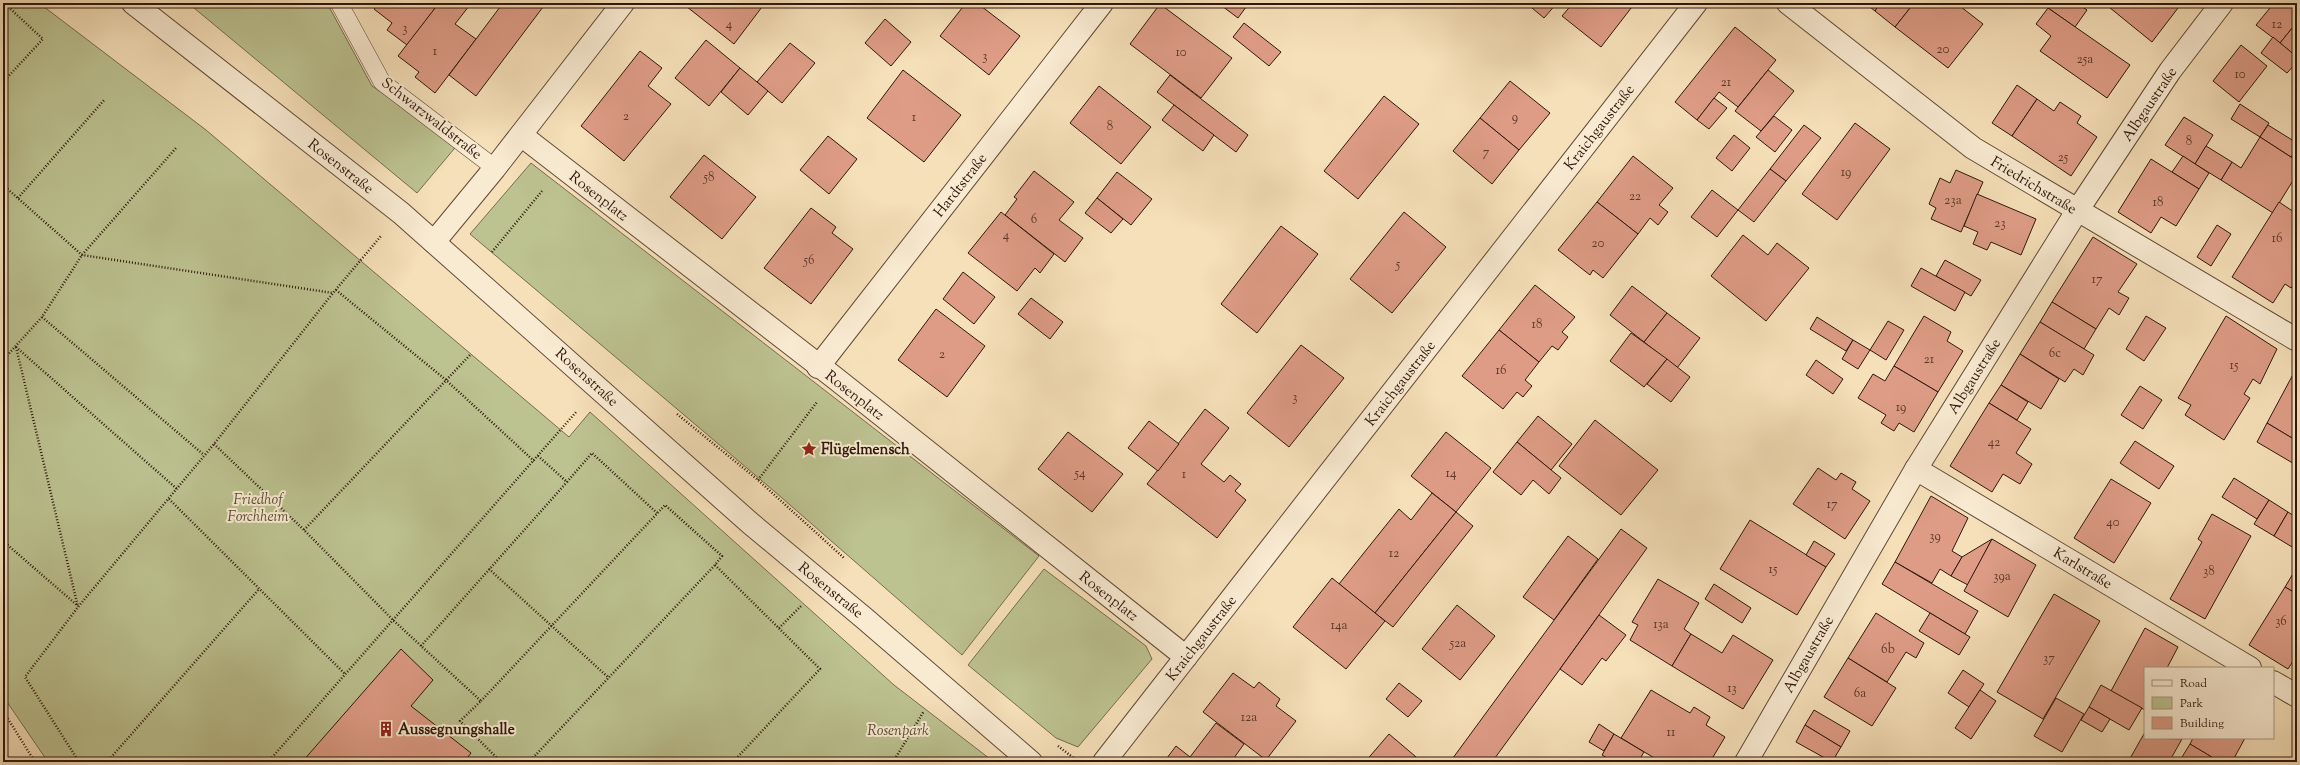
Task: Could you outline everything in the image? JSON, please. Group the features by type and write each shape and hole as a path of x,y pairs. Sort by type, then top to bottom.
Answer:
{"street":[{"name":"Rosenstraße","path":"133,3 401,213 750,523 941,683 1031,762"},
{"name":"Schwarzwaldstraße","path":"434,242 495,168 623,3"},
{"name":"Hardtstraße","path":"826,372 1102,3"},
{"name":"Kraichgaustraße","path":"1104,762 1696,3"},
{"name":"Friedrichstraße","path":"1788,3 1973,148 2297,340"},
{"name":"Albgaustraße","path":"1746,762 1916,469 2077,211 2170,71 2222,3"},
{"name":"Rosenplatz","path":"521,135 826,372 1186,658"},
{"name":"Karlstraße","path":"1916,469 2248,667"},
{"path":"2274,683 2297,696"}],"lane":[{"name":"Schwarzwaldstraße","path":"339,3 382,82 495,168"}],"path":[{"path":"3,82 43,39 4,3"},
{"path":"18,198 105,99"},
{"path":"3,360 4,356 16,346 42,317 82,255 176,148"},
{"path":"486,258 562,168"},
{"path":"3,185 82,255 333,293"},
{"path":"79,762 25,677 78,607 169,499 333,293 401,213"},
{"path":"336,290 446,380 534,461"},
{"path":"42,317 204,455"},
{"path":"16,346 177,489"},
{"path":"16,346 78,607"},
{"path":"304,530 471,354"},
{"path":"758,480 826,372"},
{"path":"268,762 345,674 394,621 598,387"},
{"path":"214,444 304,530 394,621 481,700"},
{"path":"421,646 592,453 657,513"},
{"path":"538,456 567,482"},
{"path":"169,499 345,674"},
{"path":"501,762 460,721 552,626 664,505 722,556 529,762"},
{"path":"3,541 78,607"},
{"path":"715,565 820,669 733,762"},
{"path":"489,569 608,678"},
{"path":"107,762 259,589"},
{"path":"893,762 941,683"},
{"path":"3,711 35,762"}],"green space":[{"name":"Friedhof Forchheim","path":"3,3 39,3 206,130 569,437 590,412 894,685 994,762 48,762 3,696"},
{"path":"188,3 327,3 372,86 459,143 417,193"},
{"path":"531,163 1039,556 962,655 774,491 470,234"},
{"path":"1044,569 1146,646 1152,659 1078,747 1056,738 968,665"}],"building":[{"path":"379,3 439,3 407,45 387,30 392,23 374,9"},
{"path":"439,3 466,3 469,6 455,24 476,39 435,93 415,77 419,72 398,56"},
{"path":"503,3 546,3 476,96 449,75"},
{"path":"682,3 765,3 734,44"},
{"path":"966,3 977,3 1020,36 989,75 940,36"},
{"path":"1218,3 1249,3 1238,18"},
{"path":"1526,3 1557,3 1544,18"},
{"path":"1573,3 1635,3 1601,47 1562,16"},
{"path":"1865,3 1880,3 1875,11"},
{"path":"1880,3 1914,3 1895,27 1875,11"},
{"path":"1914,3 1956,3 1983,24 1948,68 1895,27"},
{"path":"2041,3 2076,3 2087,10 2075,27"},
{"path":"2104,3 2172,3 2178,8 2152,42"},
{"path":"2274,3 2297,3 2297,22 2280,43 2256,25"},
{"path":"1160,4 1232,58 1201,98 1130,44"},
{"path":"2048,8 2130,65 2107,98 2040,51 2051,36 2036,24"},
{"path":"885,19 911,42 891,66 865,43"},
{"path":"2297,22 2297,57 2280,43"},
{"path":"1244,23 1281,52 1269,66 1233,37"},
{"path":"1735,27 1776,60 1738,107 1719,92 1697,120 1675,102"},
{"path":"2273,37 2297,57 2297,62 2287,73 2261,53"},
{"path":"706,40 740,68 709,106 675,78"},
{"path":"790,43 815,63 782,103 757,82"},
{"path":"2241,45 2267,66 2239,102 2213,81"},
{"path":"640,51 662,68 648,86 671,104 624,161 581,126"},
{"path":"740,68 768,91 748,115 721,92"},
{"path":"903,70 961,115 924,162 867,118"},
{"path":"1768,70 1794,91 1761,131 1735,111"},
{"path":"1170,75 1248,135 1236,152 1157,92"},
{"path":"1510,81 1550,113 1519,150 1480,118"},
{"path":"2017,85 2037,99 2012,136 1992,123"},
{"path":"1099,86 1151,127 1121,164 1070,123"},
{"path":"1384,96 1419,124 1358,199 1324,171"},
{"path":"1714,98 1727,108 1709,129 1697,120"},
{"path":"2037,99 2054,111 2060,102 2081,116 2077,123 2097,137 2071,176 2012,136"},
{"path":"2240,104 2269,123 2260,137 2231,119"},
{"path":"1174,105 1214,135 1203,151 1162,120"},
{"path":"1774,116 1792,130 1775,152 1756,137"},
{"path":"2184,117 2213,135 2195,164 2165,145"},
{"path":"1480,118 1519,150 1492,184 1453,151"},
{"path":"1855,123 1890,149 1837,220 1802,194"},
{"path":"1804,125 1821,138 1786,181 1770,169"},
{"path":"2268,125 2297,143 2297,148 2291,157 2260,137"},
{"path":"1734,135 1750,148 1732,171 1716,158"},
{"path":"828,136 857,159 829,194 800,170"},
{"path":"2260,137 2297,161 2297,174 2273,213 2221,180 2232,162 2241,168"},
{"path":"2206,146 2232,162 2221,180 2195,164"},
{"path":"704,155 756,197 722,239 670,197"},
{"path":"1633,156 1673,188 1659,205 1668,212 1658,225 1650,218 1638,234 1597,202"},
{"path":"2183,156 2209,173 2199,189 2172,172"},
{"path":"2151,159 2199,189 2176,226 2161,217 2151,233 2118,212"},
{"path":"1770,169 1786,181 1754,222 1738,210"},
{"path":"1956,170 1983,182 1961,232 1931,219 1936,208 1929,204 1940,178 1950,183"},
{"path":"1034,171 1074,202 1059,220 1083,238 1065,262 1005,215 1017,199 1014,197"},
{"path":"1117,172 1152,199 1131,225 1097,198"},
{"path":"1712,190 1738,210 1717,237 1691,217"},
{"path":"1977,194 2036,219 2021,255 1991,242 1987,250 1973,244 1978,232 1964,226"},
{"path":"1097,198 1123,219 1111,233 1085,213"},
{"path":"1597,202 1638,234 1603,278 1593,270 1590,275 1558,250"},
{"path":"2279,202 2297,214 2297,260 2292,268 2297,271 2297,279 2291,288 2285,284 2273,303 2232,277"},
{"path":"811,208 836,227 832,233 853,249 811,304 764,268"},
{"path":"1001,212 1054,254 1040,273 1035,268 1017,291 968,253"},
{"path":"1404,212 1446,247 1392,313 1350,279"},
{"path":"2217,225 2231,234 2211,266 2197,257"},
{"path":"1281,226 1318,254 1257,333 1221,304"},
{"path":"1743,235 1768,255 1777,243 1809,268 1766,321 1711,276"},
{"path":"2093,237 2137,264 2118,292 2129,298 2119,315 2109,308 2096,329 2052,302"},
{"path":"1945,260 1981,280 1971,296 1936,276"},
{"path":"1921,268 1965,292 1955,311 1911,286"},
{"path":"963,272 995,297 974,324 943,299"},
{"path":"1535,285 1575,317 1562,332 1568,337 1558,350 1552,346 1539,362 1499,330"},
{"path":"1632,286 1667,313 1644,342 1610,315"},
{"path":"1031,298 1063,322 1050,339 1018,314"},
{"path":"2052,302 2096,329 2084,349 2040,322"},
{"path":"936,309 985,346 947,397 898,360"},
{"path":"1667,313 1700,338 1677,368 1644,342"},
{"path":"1924,316 1951,332 1947,341 1963,351 1938,392 1894,366"},
{"path":"2146,316 2166,328 2144,361 2126,349"},
{"path":"2226,316 2277,349 2260,384 2253,379 2244,394 2250,398 2224,440 2185,415 2191,405 2178,398"},
{"path":"1817,317 1853,340 1846,351 1810,329"},
{"path":"1888,321 1904,330 1886,360 1870,350"},
{"path":"2040,322 2094,355 2083,375 2074,369 2065,382 2020,354"},
{"path":"1499,330 1539,362 1525,380 1532,386 1523,397 1517,392 1503,409 1462,376"},
{"path":"1631,333 1667,359 1644,387 1610,361"},
{"path":"1853,340 1870,350 1858,369 1842,359"},
{"path":"1301,345 1344,378 1289,447 1247,413"},
{"path":"2020,354 2059,379 2041,409 2001,385"},
{"path":"1667,359 1690,377 1671,402 1647,384"},
{"path":"1816,360 1843,379 1833,394 1806,375"},
{"path":"1894,366 1938,392 1914,432 1899,423 1894,431 1881,423 1886,415 1858,398 1873,374 1885,381"},
{"path":"2297,367 2297,441 2267,423"},
{"path":"2001,385 2028,402 2017,420 1989,403"},
{"path":"2140,386 2162,400 2143,429 2121,415"},
{"path":"1989,403 2031,429 2016,453 2032,464 2020,484 2003,474 1992,492 1950,466"},
{"path":"1205,409 1229,428 1201,464 1224,482 1230,475 1241,484 1235,491 1246,500 1217,538 1147,484"},
{"path":"1538,416 1572,444 1551,470 1517,442"},
{"path":"1595,420 1658,470 1621,515 1559,466"},
{"path":"1149,421 1179,444 1158,471 1128,448"},
{"path":"2267,423 2297,441 2296,465 2257,442"},
{"path":"1068,432 1123,474 1092,512 1038,469"},
{"path":"1446,432 1491,468 1456,512 1411,476"},
{"path":"2135,441 2174,466 2159,489 2120,463"},
{"path":"1517,442 1561,478 1549,494 1533,480 1521,495 1493,472"},
{"path":"1818,468 1836,480 1841,473 1856,482 1852,489 1870,501 1845,539 1793,504"},
{"path":"2234,478 2269,500 2257,519 2222,497"},
{"path":"2111,479 2151,503 2114,563 2074,538"},
{"path":"1432,493 1456,512 1375,613 1339,584 1399,509 1411,520"},
{"path":"1931,496 1968,518 1952,551 1962,557 1951,576 1940,569 1932,583 1895,562"},
{"path":"2269,500 2288,512 2274,536 2254,524"},
{"path":"1456,512 1473,526 1393,627 1375,613"},
{"path":"2288,512 2297,518 2297,550 2274,536"},
{"path":"2212,514 2251,536 2205,619 2170,599 2202,542 2198,539"},
{"path":"1750,520 1826,567 1797,615 1720,569"},
{"path":"1621,529 1647,548 1492,762 1450,762"},
{"path":"1568,536 1598,559 1554,620 1523,597"},
{"path":"1992,539 1968,585 1951,576 1962,557"},
{"path":"1992,539 2036,565 2008,617 1964,591"},
{"path":"1814,541 1835,554 1826,567 1806,555"},
{"path":"1895,562 1978,611 1965,634 1882,584"},
{"path":"2297,567 2297,594 2285,587"},
{"path":"1332,578 1385,621 1346,669 1293,627"},
{"path":"1658,579 1699,603 1684,629 1691,634 1672,666 1630,640 1638,625 1632,622"},
{"path":"1714,584 1751,608 1742,623 1705,599"},
{"path":"2285,587 2297,594 2297,655 2288,669 2249,645"},
{"path":"2054,594 2100,621 2043,719 1997,692"},
{"path":"1457,605 1495,636 1460,680 1422,649"},
{"path":"1876,613 1924,643 1916,658 1906,652 1887,682 1848,658"},
{"path":"1930,613 1970,637 1959,655 1919,631"},
{"path":"1599,615 1626,635 1606,661 1602,658 1582,685 1560,669"},
{"path":"2145,628 2178,647 2168,667 2144,667 2144,709 2111,691"},
{"path":"1691,634 1722,653 1733,635 1773,660 1743,709 1672,666"},
{"name":"Aussegnungshalle","path":"401,649 433,680 411,706 471,753 464,762 302,762"},
{"path":"1848,658 1896,688 1872,726 1824,697"},
{"path":"1963,670 1984,684 1969,707 1948,693"},
{"path":"1233,673 1254,688 1259,682 1280,699 1276,706 1296,721 1266,760 1203,712"},
{"path":"1399,683 1422,701 1408,717 1386,699"},
{"path":"2101,685 2142,708 2129,730 2089,707"},
{"path":"1651,690 1690,713 1694,707 1710,717 1706,725 1725,737 1710,762 1661,762 1621,738"},
{"path":"1980,690 1996,701 1971,739 1955,728"},
{"path":"2056,698 2084,714 2062,752 2034,736"},
{"path":"2089,707 2110,719 2102,732 2081,720"},
{"path":"1814,710 1850,731 1841,747 1805,725"},
{"path":"1216,723 1244,744 1231,762 1196,762 1190,757"},
{"path":"1599,724 1614,734 1604,751 1589,742"},
{"path":"1805,725 1841,747 1832,762 1796,742"},
{"path":"1389,734 1422,762 1365,762"},
{"path":"1614,734 1644,752 1638,762 1614,762 1602,755"},
{"path":"2144,734 2144,739 2182,739 2169,762 2128,762"},
{"path":"2192,739 2244,739 2232,762 2220,762 2190,744"},
{"path":"2190,744 2220,762 2179,762"},
{"path":"1176,746 1190,757 1196,762 1164,762"}],"place":[{"name":"Flügelmensch","path":"809,449"},
{"name":"Aussegnungshalle","path":"386,729"}],"park label":[{"name":"Rosenpark","path":"898,730"}]}
